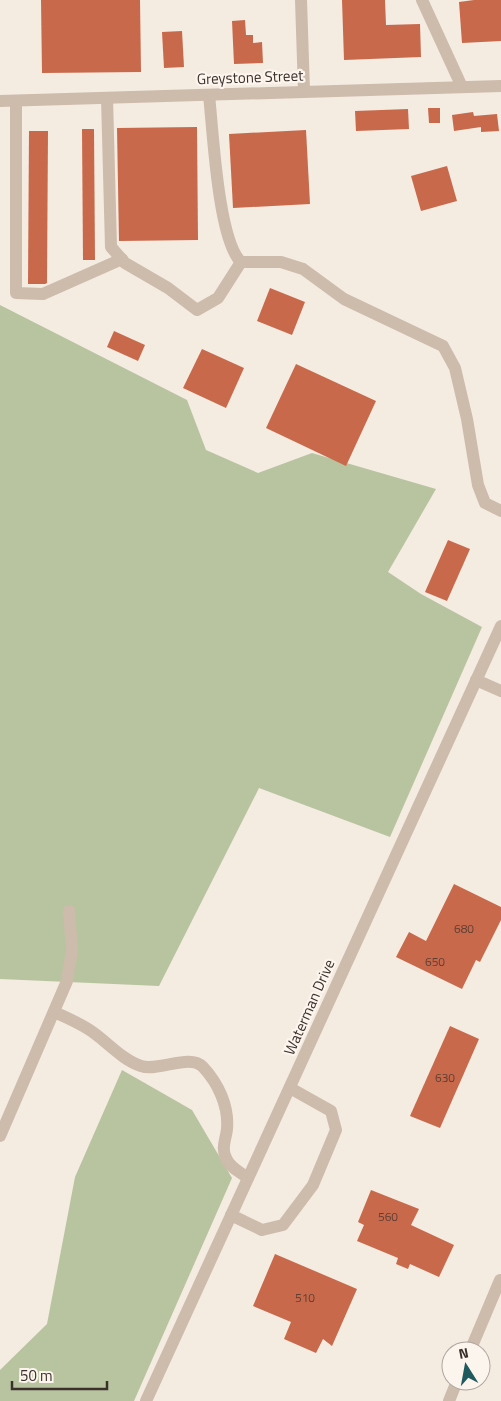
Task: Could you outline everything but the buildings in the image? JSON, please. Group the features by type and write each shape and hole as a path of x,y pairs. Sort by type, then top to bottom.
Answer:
{"street":[{"path":"301,0 304,91"},
{"path":"422,0 462,87"},
{"name":"Greystone Street","path":"0,101 501,86"},
{"path":"209,95 224,219 234,255 241,262 281,262 302,269 344,299 443,346 455,368 467,419 478,485 485,503 501,511"},
{"path":"107,98 111,247 122,259 168,288 197,310 218,298 241,262"},
{"path":"16,101 16,293 43,294 122,259"},
{"name":"Waterman Drive","path":"146,1401 501,626"},
{"path":"476,680 501,691"},
{"path":"0,1136 67,981 73,943 69,911"},
{"path":"54,1012 86,1028 120,1054 142,1066 154,1067 190,1061 200,1064 214,1083 225,1106 227,1120 223,1150 225,1157 232,1167 248,1178"},
{"path":"231,1215 262,1230 283,1225 313,1184 336,1130 331,1111 290,1088"},
{"path":"474,1341 500,1280"}],"green space":[{"path":"0,305 187,400 206,450 258,473 312,453 436,489 388,572 421,594 482,627 390,837 259,788 159,986 0,979"},
{"path":"122,1070 192,1110 232,1178 134,1401 0,1401 0,1370 47,1324 75,1177"}]}
